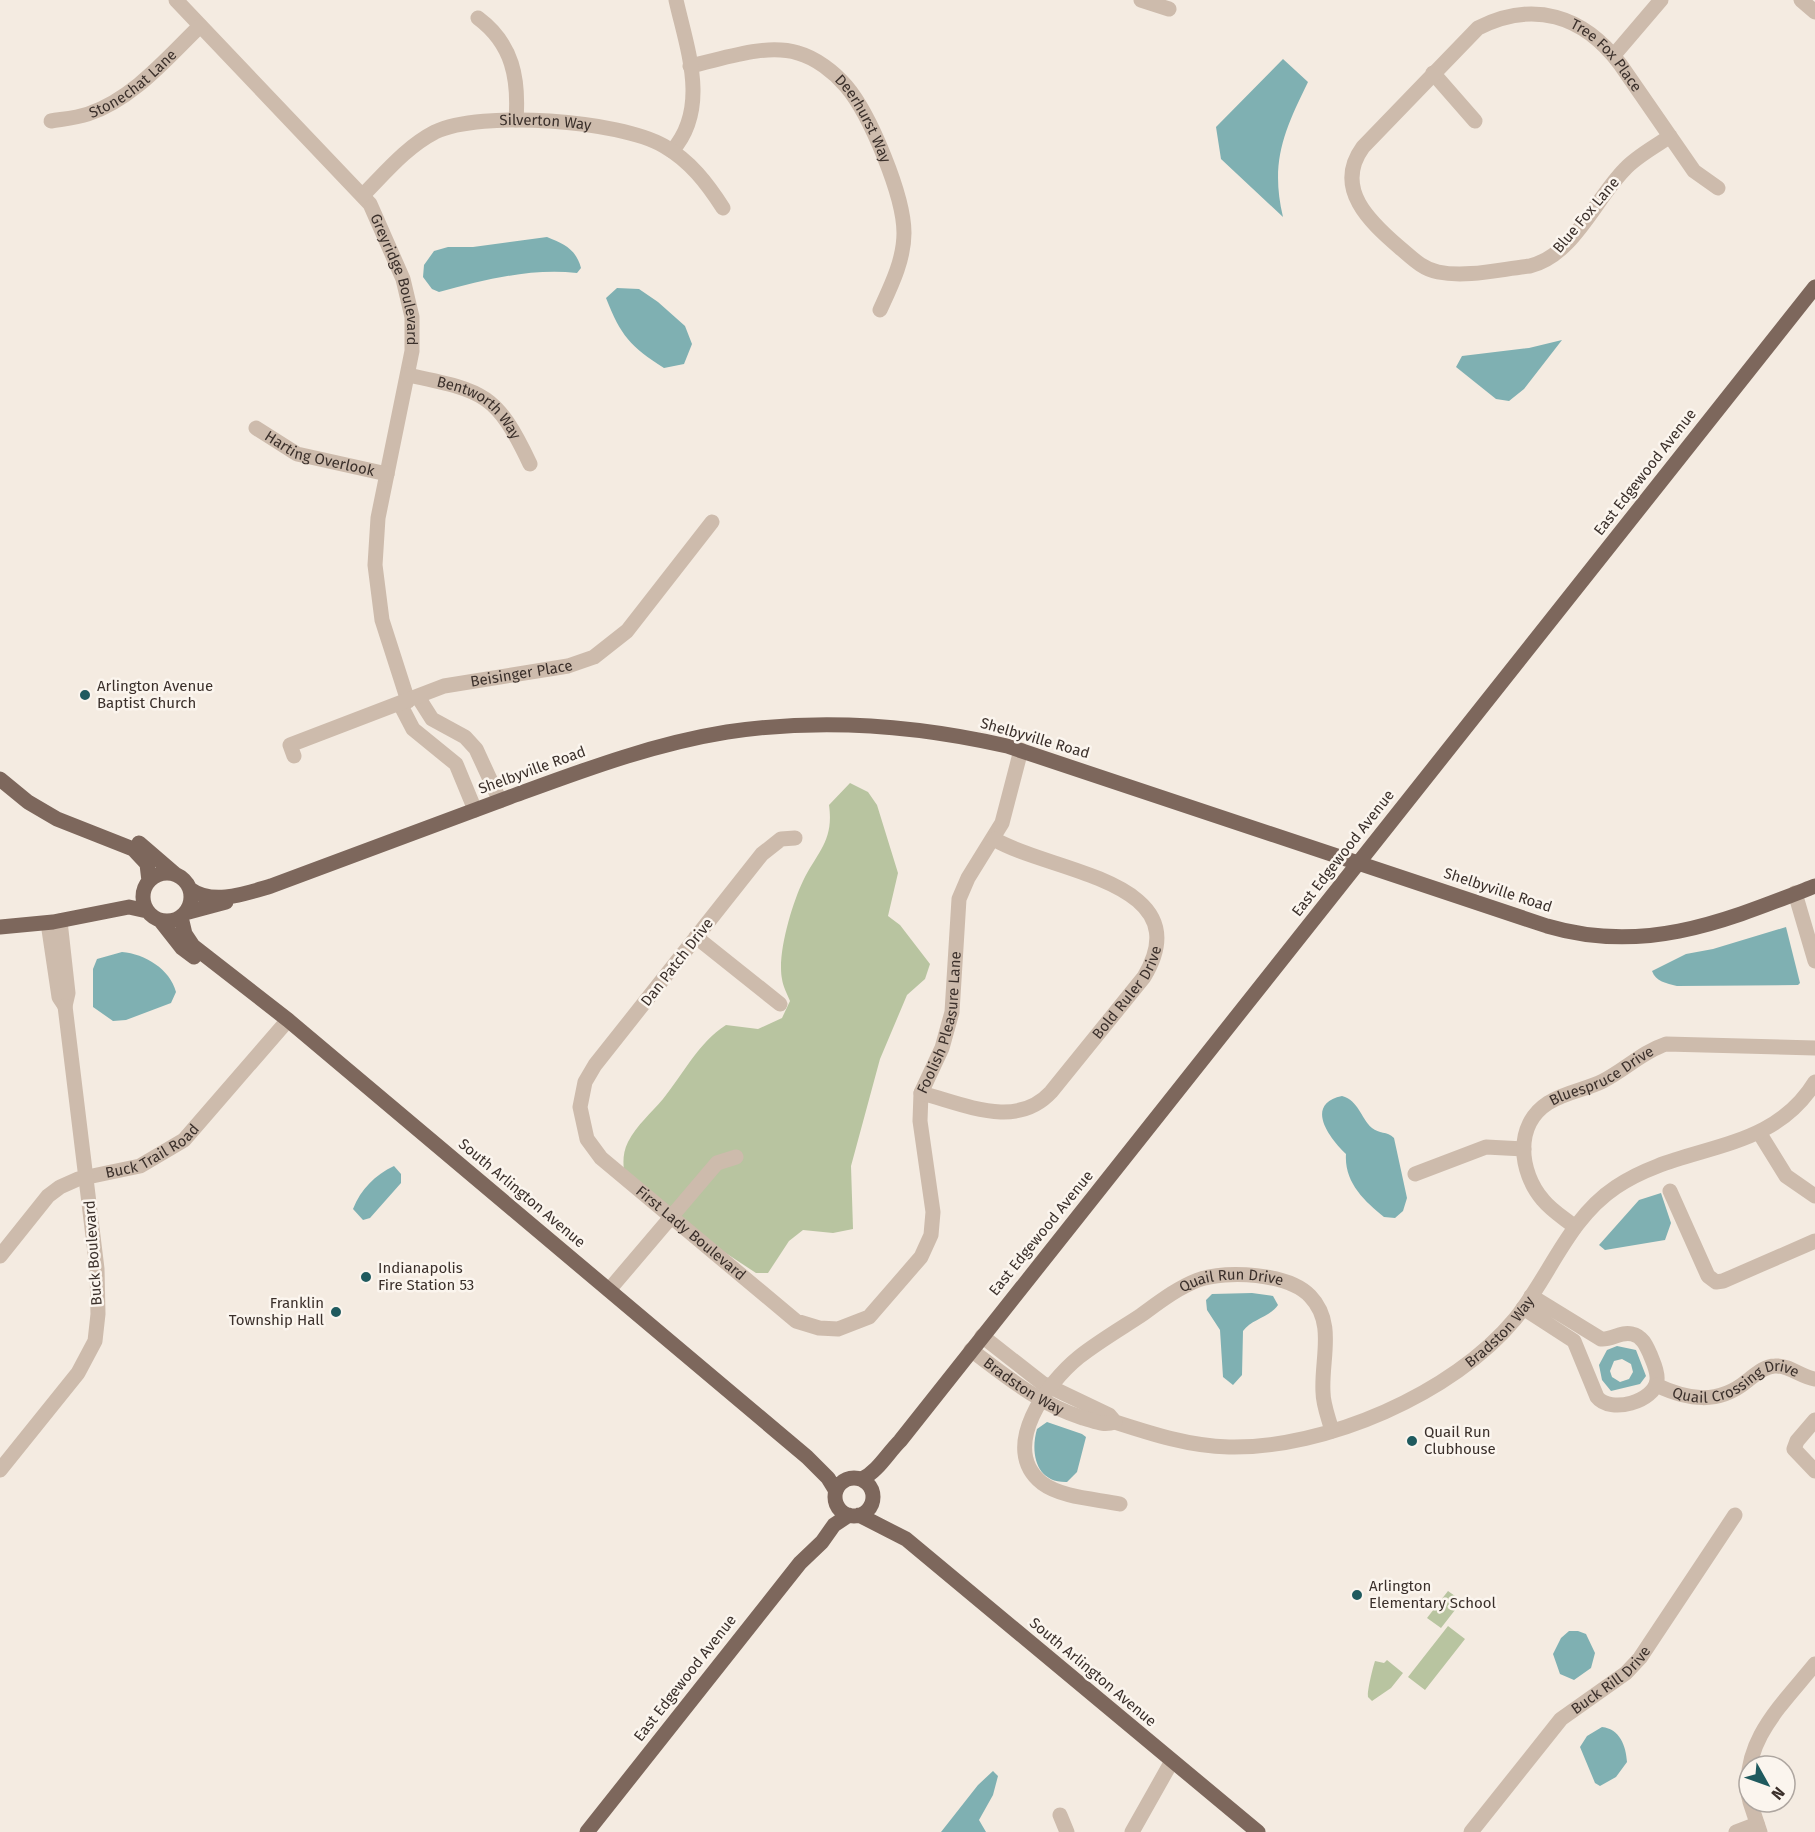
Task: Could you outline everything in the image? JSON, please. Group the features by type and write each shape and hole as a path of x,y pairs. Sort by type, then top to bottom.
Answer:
{"main road":[{"name":"East Edgewood Avenue","path":"900,1441 1815,287"},
{"name":"Shelbyville Road","path":"240,895 271,886 616,759 657,747 730,732 828,724 897,728 974,739 1021,750 1547,926 1613,936 1658,935 1694,929 1730,919 1815,886"},
{"path":"0,779 37,808 81,829 102,835 140,854 147,864 147,884 143,899 153,916"},
{"path":"102,835 117,835 137,842 185,881 190,889 191,902 183,915"},
{"path":"103,911 110,904 162,873 175,874"},
{"path":"190,889 204,897 240,895"},
{"path":"0,927 54,922 103,911 111,913 129,907 169,921 222,904 240,895"},
{"name":"South Arlington Avenue","path":"183,915 188,940 211,961 288,1020 807,1457 828,1478 836,1496"},
{"name":"South Arlington Avenue","path":"153,916 186,952 200,960 211,961"},
{"path":"813,1548 841,1483 875,1470 887,1453 900,1441"},
{"path":"813,1548 822,1542 834,1525 868,1510 900,1441"},
{"name":"South Arlington Avenue","path":"807,1457 818,1459 856,1478"},
{"path":"856,1478 870,1485 873,1498"},
{"path":"836,1496 840,1510 854,1515"},
{"name":"South Arlington Avenue","path":"873,1498 879,1514 901,1530 906,1539"},
{"name":"South Arlington Avenue","path":"854,1515 906,1539 1258,1832"},
{"name":"East Edgewood Avenue","path":"587,1832 813,1548"}],"street":[{"name":"Greyridge Boulevard","path":"176,0 363,195 376,214 406,289 412,327 408,375 375,541 376,588 385,634 409,701 413,729 456,764 475,810"},
{"path":"672,151 691,115 694,89 676,0"},
{"path":"1141,0 1169,9"},
{"path":"1614,55 1661,0"},
{"path":"1801,0 1815,12"},
{"name":"Tree Fox Place","path":"1433,73 1478,28 1501,13 1558,11 1573,20 1614,55 1694,171 1718,188"},
{"path":"478,18 494,32 511,59 518,88 516,120"},
{"name":"Stonechat Lane","path":"51,121 87,115 116,100 146,78 200,26"},
{"name":"Deerhurst Way","path":"690,66 765,51 798,53 824,66 850,91 887,164 903,218 902,252 880,310"},
{"path":"1433,73 1476,121"},
{"name":"Blue Fox Lane","path":"1433,73 1363,147 1353,167 1353,176 1357,199 1372,224 1419,264 1436,272 1455,274 1540,264 1566,243 1625,169 1670,136"},
{"name":"Silverton Way","path":"363,195 400,157 436,132 481,120 516,120 615,129 643,136 672,151 699,174 723,208"},
{"name":"Bentworth Way","path":"408,375 458,385 488,400 508,420 530,464"},
{"name":"Harting Overlook","path":"256,428 297,454 387,474"},
{"name":"Beisinger Place","path":"294,756 290,745 444,686 568,666 594,657 627,631 712,522"},
{"name":"Greyridge Boulevard","path":"409,701 432,719 465,737 476,748 500,801"},
{"name":"Foolish Pleasure Lane","path":"833,1329 853,1325 877,1310 921,1257 931,1235 933,1212 920,1120 921,1093 944,1042 954,1003 959,899 968,878 1002,823 1021,750"},
{"name":"Dan Patch Drive","path":"580,1107 585,1082 595,1065 696,937 768,847 781,839 795,838"},
{"name":"Bold Ruler Drive","path":"921,1093 996,1113 1010,1113 1033,1107 1051,1092 1143,977 1154,955 1154,927 1146,909 1134,895 1121,887 1018,852 994,839"},
{"path":"1795,893 1815,961"},
{"name":"Buck Boulevard","path":"0,1470 78,1373 95,1341 98,1314 97,1269 87,1177 65,1006 58,997 54,922"},
{"path":"696,937 780,1004"},
{"name":"Buck Trail Road","path":"0,1256 48,1196 68,1183 140,1166 184,1140 288,1020"},
{"name":"Bluespruce Drive","path":"1575,1227 1539,1195 1527,1172 1524,1149 1527,1126 1537,1111 1564,1093 1605,1081 1652,1048 1666,1044 1815,1048"},
{"name":"Bradston Way","path":"971,1350 1046,1395 1109,1415 1114,1422 1177,1441 1228,1447 1271,1446 1332,1431 1378,1414 1440,1381 1486,1349 1527,1302 1575,1227 1607,1193 1641,1172 1760,1134 1792,1112 1815,1082"},
{"name":"First Lady Boulevard","path":"580,1107 584,1131 595,1151 670,1217 788,1315 805,1325 833,1329"},
{"path":"1760,1134 1786,1176 1812,1187"},
{"path":"1415,1174 1486,1147 1524,1149"},
{"path":"609,1290 717,1163 736,1157"},
{"path":"1670,1191 1708,1276 1716,1282 1815,1241"},
{"name":"Quail Run Drive","path":"1120,1504 1056,1490 1043,1484 1033,1473 1026,1457 1025,1434 1046,1395 1080,1356 1196,1281 1224,1276 1281,1278 1309,1294 1323,1317 1326,1335 1323,1391 1332,1431"},
{"name":"Quail Crossing Drive","path":"1527,1302 1601,1339 1628,1333 1638,1336 1645,1344 1657,1372 1656,1385 1647,1395 1618,1406 1606,1405 1596,1393 1574,1341 1527,1302"},
{"name":"Bradston Way","path":"982,1336 1033,1378 1046,1395"},
{"name":"Quail Crossing Drive","path":"1656,1385 1683,1396 1706,1398 1732,1392 1769,1367 1781,1366 1815,1379"},
{"path":"1815,1420 1797,1441 1794,1449 1815,1471"},
{"name":"Buck Rill Drive","path":"1471,1832 1561,1719 1626,1673 1640,1658 1735,1515"},
{"path":"1753,1754 1763,1729 1815,1664"},
{"path":"1132,1832 1172,1761"},
{"path":"1059,1815 1067,1832"},
{"path":"1736,1832 1759,1828"}],"green space":[{"path":"850,783 868,792 877,805 898,873 888,916 900,925 930,964 925,979 907,995 880,1059 851,1166 853,1229 833,1233 803,1230 789,1241 768,1273 756,1273 671,1217 625,1178 623,1164 625,1151 628,1142 644,1119 663,1099 699,1049 716,1032 726,1025 758,1029 782,1018 790,1001 782,979 782,956 794,902 827,837 829,805"},
{"path":"1448,1591 1462,1601 1441,1628 1427,1618"},
{"path":"1448,1626 1465,1639 1425,1690 1408,1677"},
{"path":"1387,1660 1403,1673 1391,1688 1372,1701 1368,1694 1375,1661 1384,1663"}],"water":[{"path":"1283,59 1308,82 1286,132 1279,163 1279,197 1283,217 1221,159 1216,127"},
{"path":"547,237 573,252 581,268 577,273 524,274 490,279 439,292 432,289 423,277 424,265 434,251 448,247 473,247"},
{"path":"617,288 639,289 685,326 692,344 684,364 664,368 628,339 606,298"},
{"path":"1562,340 1524,389 1509,401 1496,399 1456,367 1462,356 1529,348"},
{"path":"1786,927 1800,983 1798,985 1677,986 1659,980 1652,971 1686,954 1713,949"},
{"path":"122,952 148,959 168,976 176,992 171,1003 126,1020 113,1021 93,1007 93,969 97,959"},
{"path":"1342,1096 1356,1105 1372,1128 1394,1138 1407,1198 1403,1211 1395,1218 1384,1217 1357,1190 1348,1173 1346,1154 1327,1131 1323,1122 1324,1106 1331,1100"},
{"path":"394,1166 401,1174 401,1183 370,1218 363,1220 353,1209 360,1195 369,1183"},
{"path":"1661,1193 1671,1223 1665,1240 1605,1250 1599,1245 1639,1200"},
{"path":"1252,1293 1273,1296 1278,1305 1243,1331 1242,1375 1233,1385 1223,1377 1220,1330 1207,1310 1206,1300 1212,1294"},
{"path":"1617,1346 1636,1350 1646,1376 1640,1384 1611,1391 1602,1380 1599,1365 1607,1350","holes":["1622,1359 1631,1364 1633,1372 1629,1379 1620,1382 1612,1377 1610,1371 1614,1361"]},
{"path":"1047,1422 1086,1437 1077,1472 1067,1482 1048,1478 1042,1472 1035,1457 1037,1429"},
{"path":"1569,1631 1586,1634 1595,1653 1591,1668 1574,1680 1560,1674 1553,1654 1561,1638"},
{"path":"1602,1727 1613,1731 1621,1739 1627,1762 1616,1777 1600,1786 1595,1783 1580,1747 1587,1736"},
{"path":"993,1771 998,1776 993,1795 979,1820 986,1832 941,1832 978,1785"}],"place":[{"name":"Arlington Avenue Baptist Church","path":"85,695"},
{"name":"Indianapolis Fire Station 53","path":"366,1277"},
{"name":"Franklin Township Hall","path":"336,1312"},
{"name":"Quail Run Clubhouse","path":"1412,1441"},
{"name":"Arlington Elementary School","path":"1357,1595"}]}
